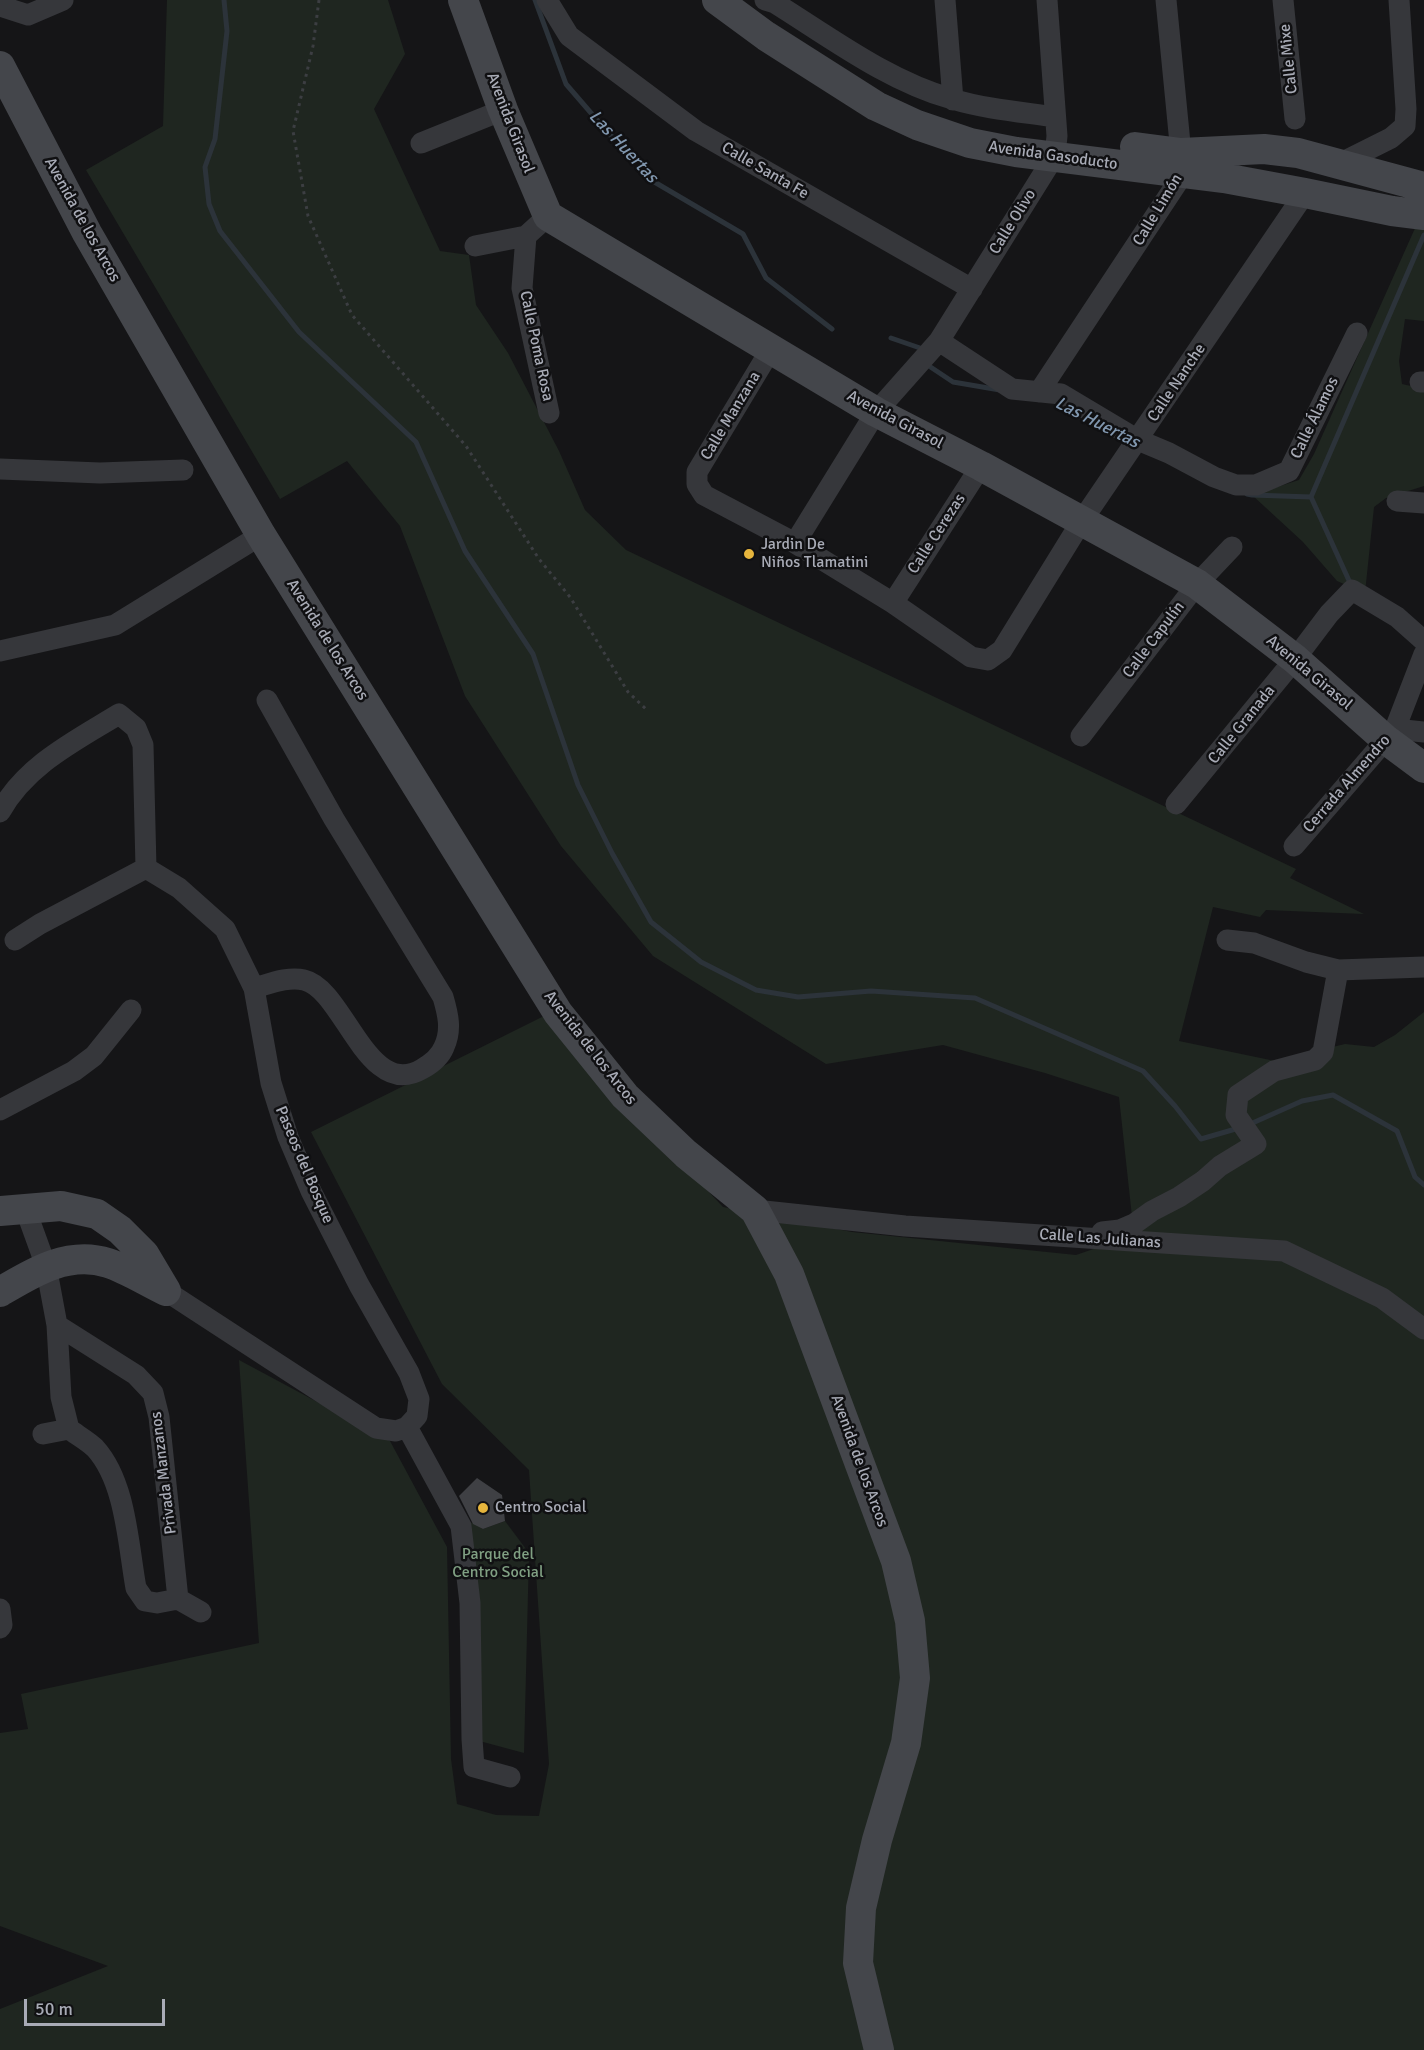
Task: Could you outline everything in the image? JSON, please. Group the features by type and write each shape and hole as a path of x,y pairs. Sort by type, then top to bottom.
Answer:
{"street":[{"path":"0,6 28,15 63,0"},
{"name":"Avenida Girasol","path":"463,0 503,110 548,216 876,412 981,466 1197,584 1390,734 1424,768"},
{"name":"Calle Santa Fe","path":"547,0 569,36 696,131 972,289"},
{"name":"Avenida Gasoducto","path":"717,0 766,36 876,106 917,125 970,143 1016,152 1056,136"},
{"name":"Avenida Gasoducto","path":"741,0 773,24 883,93 924,112 977,127 1056,136 1182,163 1224,178 1392,211 1423,193"},
{"path":"765,0 775,3 874,65 922,89 1056,136 1047,0"},
{"path":"945,0 953,99"},
{"name":"Calle Limón","path":"1039,392 1182,163 1166,0"},
{"name":"Calle Mixe","path":"1284,0 1295,119"},
{"path":"1339,164 1391,138 1405,126 1407,110 1399,0"},
{"name":"Avenida de los Arcos","path":"0,66 87,233 261,535 558,1013 625,1096 686,1154 755,1210 789,1274 896,1561 910,1621 915,1678 906,1743 877,1840 861,1908 858,1964 879,2050"},
{"path":"421,143 503,110"},
{"name":"Calle Olivo","path":"795,543 876,412 936,344 972,289 1056,136"},
{"name":"Avenida Gasoducto","path":"1182,163 1264,149 1298,153 1339,164 1423,193"},
{"name":"Calle Nanche","path":"893,603 971,657 988,660 1002,650 1082,522 1305,193"},
{"path":"475,246 526,236 548,216"},
{"name":"Calle Poma Rosa","path":"526,236 522,288 549,413"},
{"name":"Calle Álamos","path":"1135,445 1169,453 1214,477 1236,485 1256,485 1289,471 1357,333"},
{"path":"936,344 1012,389 1061,394 1135,445"},
{"name":"Calle Manzana","path":"771,349 697,472 697,484 704,495 795,543"},
{"name":"Calle Cerezas","path":"893,603 981,466"},
{"path":"0,469 100,473 183,470"},
{"path":"1397,501 1424,503"},
{"path":"0,651 115,625 261,535"},
{"path":"795,543 893,603"},
{"name":"Calle Capulín","path":"1081,736 1197,584 1232,547"},
{"name":"Calle Granada","path":"1176,804 1329,614 1352,590 1397,616 1424,641"},
{"name":"Cerrada Almendro","path":"1294,846 1390,734 1424,654"},
{"path":"254,988 287,980 304,980 321,991 367,1052 387,1071 404,1076 417,1072 434,1062 444,1047 450,1023 443,997 334,819 267,700"},
{"path":"0,812 10,795 51,755 119,714 136,728 143,744 146,868 40,924 15,940"},
{"path":"1390,734 1424,732"},
{"name":"Paseos del Bosque","path":"146,868 179,888 225,929 254,988 271,1083 288,1137 311,1191 348,1264 410,1373 419,1400 417,1416 407,1427"},
{"path":"1227,940 1254,943 1306,962 1338,970 1424,967"},
{"path":"1066,1237 1120,1230 1134,1224 1152,1211 1179,1197 1220,1166 1257,1144 1236,1115 1238,1095 1274,1071 1315,1060 1323,1052 1338,970"},
{"path":"0,1110 81,1066 94,1056 131,1010"},
{"path":"166,1291 144,1254 120,1230 96,1214 61,1206 13,1209 46,1266 57,1325 61,1397 69,1429 94,1447 111,1469 119,1493 136,1588 145,1601 157,1603 178,1599 201,1612"},
{"name":"Calle Las Julianas","path":"755,1210 905,1226 1284,1251 1382,1298 1424,1329"},
{"path":"0,1292 46,1266 73,1259 107,1262 166,1291 376,1428 396,1431 407,1427 461,1526 470,1604 474,1767 510,1777"},
{"name":"Privada Manzanos","path":"57,1325 136,1375 153,1393 159,1417 178,1599"},
{"path":"43,1434 69,1429"},
{"path":"0,1609 2,1625 0,1628"}],"path":[{"path":"319,0 313,46 293,131 308,216 352,315 466,446 539,559 570,597 628,692 648,711"}],"green space":[{"path":"167,0 388,0 405,54 374,109 440,251 469,255 476,305 508,353 559,451 585,510 626,550 1296,869 1290,878 1364,914 1266,910 1260,917 1213,907 1179,1041 1275,1061 1345,1044 1374,1047 1395,1035 1424,1012 1424,2050 0,2050 0,2009 108,1966 0,1926 0,1733 28,1729 21,1694 259,1643 239,1360 390,1441 447,1547 451,1759 457,1804 496,1815 539,1816 549,1764 529,1470 442,1384 311,1132 544,1016 723,1207 852,1232 1076,1255 1134,1235 1119,1097 1045,1073 943,1045 826,1064 653,956 561,846 465,696 400,526 347,461 280,499 86,170 163,126"},
{"path":"1416,226 1424,227 1424,321 1405,319 1399,361 1402,384 1424,389 1424,486 1386,498 1374,507 1365,593 1337,581 1303,542 1252,495 1299,480 1314,454"},
{"name":"Parque del Centro Social","path":"465,1519 483,1529 505,1521 529,1553 524,1753 472,1739"}],"building":[{"name":"Centro Social","path":"477,1478 502,1495 505,1521 483,1529 473,1524 459,1496"}],"waterway":[{"path":"224,0 227,31 215,139 205,167 209,204 220,231 299,332 416,442 465,551 533,654 578,785 612,853 651,922 701,962 756,990 798,997 871,991 975,998 1143,1071 1201,1139 1239,1128"},
{"name":"Las Huertas","path":"535,0 566,84 610,135 640,161 651,180 743,234 766,278 832,329"},
{"name":"Las Huertas","path":"1351,585 1311,497 1424,235"},
{"name":"Las Huertas","path":"891,338 920,348 921,352"},
{"name":"Las Huertas","path":"926,364 953,382 1000,390"},
{"name":"Las Huertas","path":"1247,494 1311,497"},
{"path":"1248,1125 1302,1101 1333,1095 1397,1131 1415,1177 1424,1185"}],"place":[{"name":"Jardin De Niños Tlamatini","path":"749,554"},
{"name":"Centro Social","path":"483,1508"}]}
